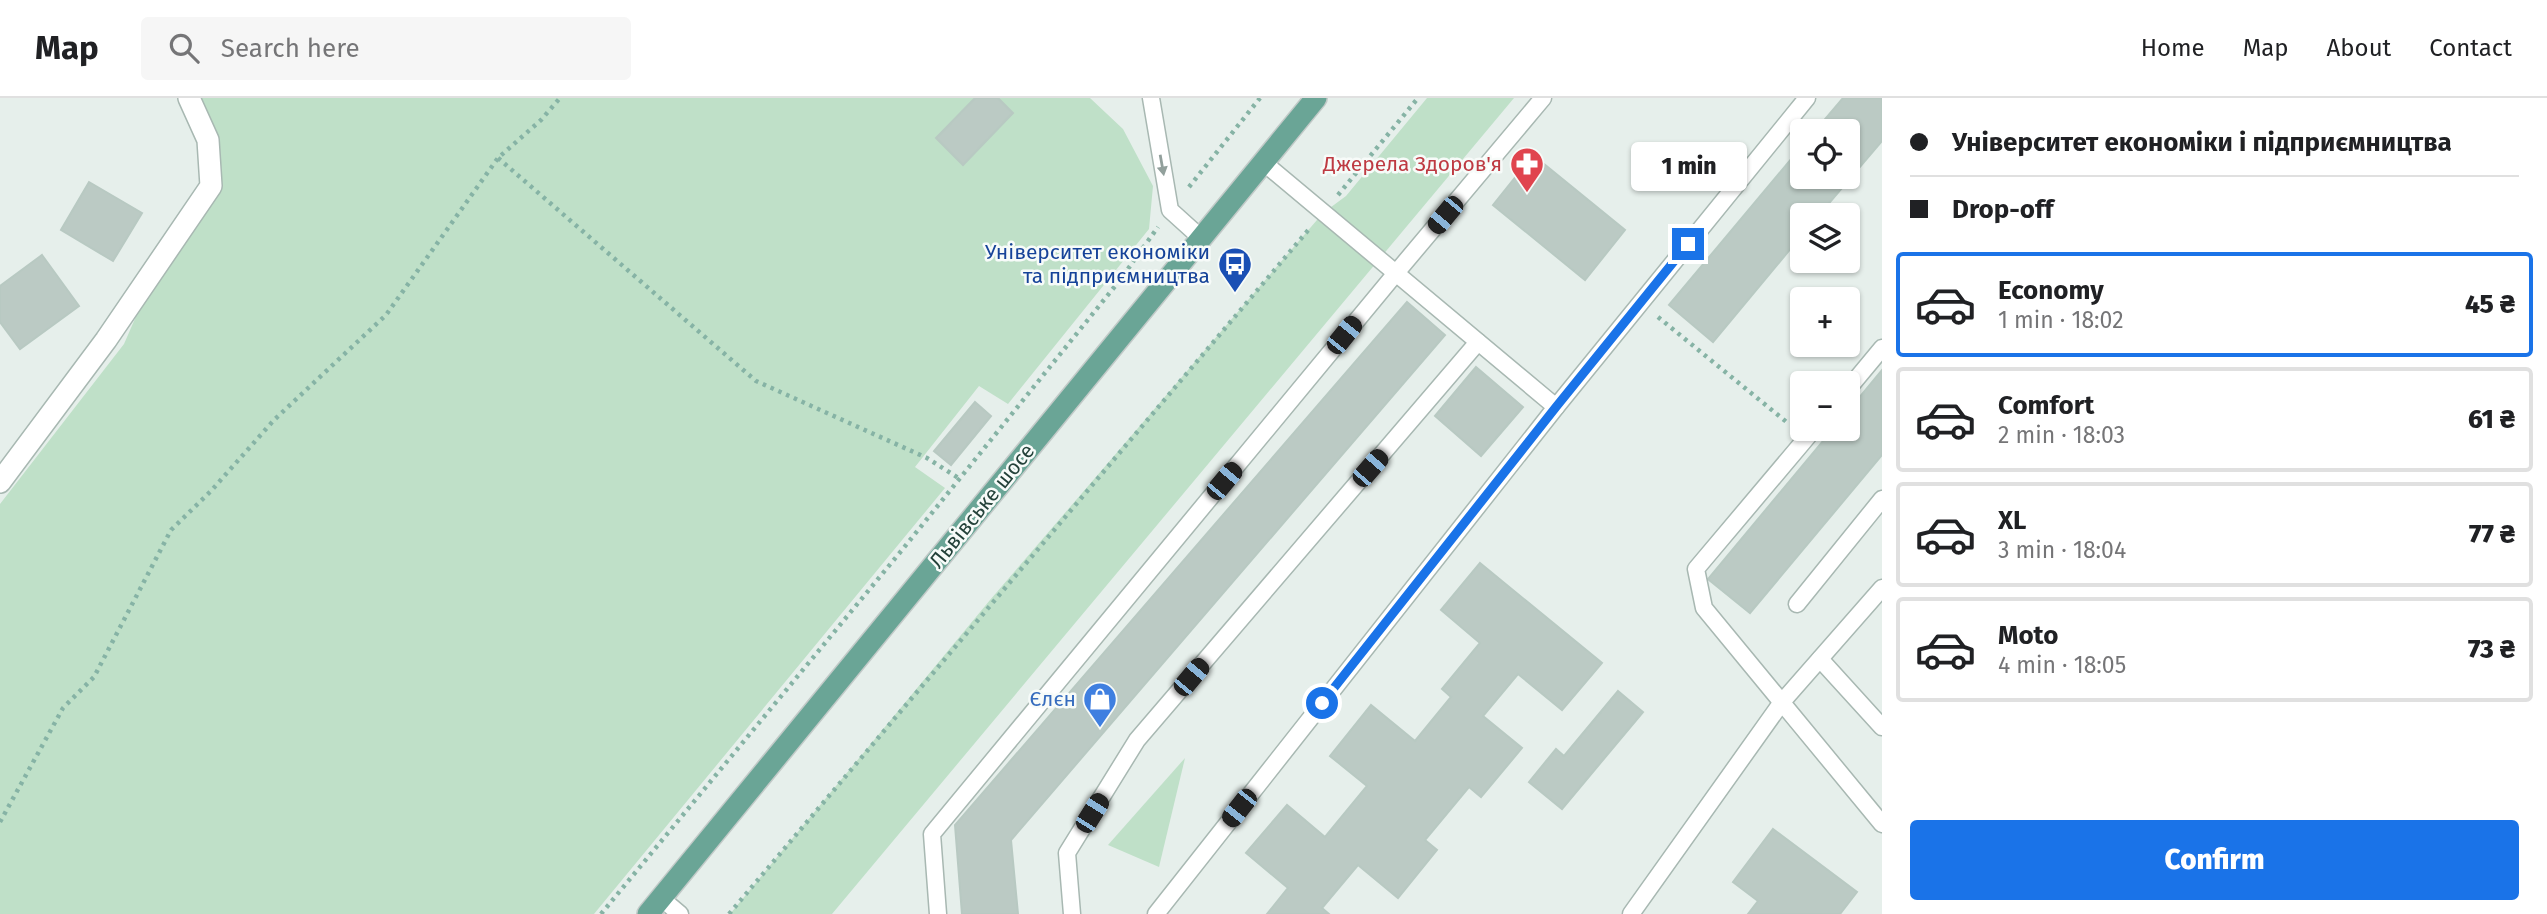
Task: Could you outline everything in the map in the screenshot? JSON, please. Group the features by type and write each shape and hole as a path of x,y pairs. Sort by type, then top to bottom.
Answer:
{"main road":[{"name":"Львівське шосе","path":"654,906 1315,98"}],"street":[{"path":"0,482 106,340 211,186 208,140 189,98"}],"lane":[{"path":"1151,98 1170,210 1201,238"},
{"path":"938,914 932,834 1543,98"},
{"path":"1156,914 1556,407 1807,98"},
{"path":"1263,162 1556,407"},
{"path":"1072,914 1067,853 1137,740 1478,342"},
{"path":"1860,375 1882,348"},
{"path":"1803,441 1696,569 1704,608 1882,824"},
{"path":"1797,604 1882,499"},
{"path":"1631,914 1782,702 1882,588"},
{"path":"1820,659 1882,726"},
{"path":"654,906 680,914"}],"path":[{"path":"0,822 63,708 94,677 171,530 211,491 274,420 386,315 498,158 541,120 561,98"},
{"path":"601,914 960,479 1120,280 1170,210 1260,98"},
{"path":"729,914 1418,98"},
{"path":"498,158 756,381 927,458 960,479"},
{"path":"1640,303 1790,418"}],"green space":[{"path":"199,98 1090,98 1123,129 1153,186 1149,229 1008,404 979,386 915,467 945,488 594,914 0,914 0,504 124,344 144,298 209,206"},
{"path":"1427,98 1514,98 832,914 730,914 990,600 1323,213 1346,196"},
{"path":"1185,758 1159,867 1108,845"}],"building":[{"path":"975,98 998,98 1013,113 963,165 936,138"},
{"path":"1843,98 1882,98 1882,141 1860,167 1860,119 1825,119"},
{"path":"1533,155 1625,230 1585,280 1493,205"},
{"path":"1790,160 1790,189 1841,189 1829,203 1790,203 1790,249 1713,342 1669,305"},
{"path":"89,182 142,213 113,261 61,230"},
{"path":"42,255 79,306 20,349 0,322 0,286"},
{"path":"1407,302 1445,335 1011,840 1018,914 962,914 955,825"},
{"path":"1476,367 1523,407 1481,456 1435,416"},
{"path":"1882,370 1882,455 1750,613 1708,579 1823,441 1860,441 1860,397"},
{"path":"975,402 991,416 951,465 934,451"},
{"path":"1480,563 1602,663 1562,710 1518,674 1483,716 1522,748 1481,797 1469,787 1425,840 1437,850 1398,898 1358,865 1322,908 1329,914 1267,914 1288,888 1246,853 1287,805 1325,837 1367,786 1330,756 1371,705 1415,741 1451,697 1442,689 1480,643 1441,610"},
{"path":"1618,691 1643,712 1562,809 1529,782 1556,749 1564,756"},
{"path":"1773,829 1857,892 1840,914 1748,914 1758,901 1733,882"}],"place":[{"name":"Джерела Здоров'я","path":"1527,194"},
{"name":"Університет економіки та підприємництва","path":"1235,294"},
{"name":"Єлєн","path":"1100,729"}],"route":[{"path":"1322,703 1688,244"}]}
